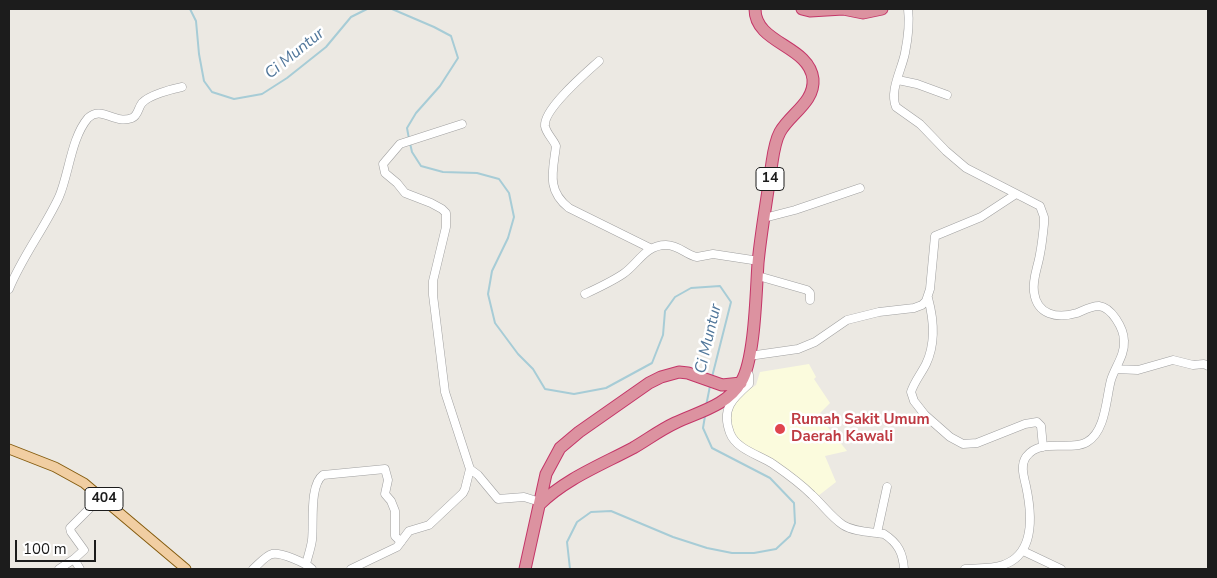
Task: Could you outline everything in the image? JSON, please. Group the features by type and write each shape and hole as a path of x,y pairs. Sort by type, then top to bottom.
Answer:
{"highway":[{"name":"14","path":"540,503 562,486 638,445 674,423 720,403 728,398 741,383 749,356 764,218 776,141 786,124 808,98 812,90 813,80 808,66 802,58 764,29 758,22 755,9"},
{"path":"802,9 810,11 843,9 863,13 882,9"},
{"path":"525,569 546,474 560,448 579,432 649,383 669,374 688,373 722,385 741,383"}],"main road":[{"name":"404","path":"9,449 55,467 84,483 186,569"}],"street":[{"path":"908,9 909,27 894,99 896,107 920,124 946,151 966,168 1040,206 1044,217 1040,256 1033,289 1037,304 1043,311 1054,314 1071,314 1100,306 1111,312 1118,321 1124,341 1122,356 1110,386 1102,422 1090,440 1080,444 1043,447 1031,452 1023,464 1030,521 1028,538 1023,551 1012,561 1002,565 965,569"},
{"path":"599,61 558,100 545,122 545,128 556,146 552,181 562,202 570,208 650,248"},
{"path":"898,80 919,84 947,95"},
{"path":"9,290 19,266 40,233 60,195 72,151 88,118 92,114 98,113 118,120 132,118 136,115 141,104 148,98 182,87"},
{"path":"351,569 394,549 410,531 429,525 463,493 470,469 445,392 432,295 433,281 443,244 447,218 442,209 437,206 405,193 383,171 382,167 384,161 396,147 403,143 462,124"},
{"path":"764,218 795,210 860,188"},
{"path":"1016,194 981,217 936,236 928,298 932,313 933,335 927,363 911,392 918,407 950,437 963,444 977,443 1025,424 1037,422 1041,426 1043,447"},
{"path":"585,294 622,275 650,248 667,244 676,246 698,257 713,254 759,261"},
{"path":"758,276 807,290 810,293 810,300"},
{"path":"749,356 798,349 816,342 847,320 888,311 914,308 922,305 928,298"},
{"path":"1116,369 1138,370 1173,360 1193,365 1204,364 1208,366"},
{"path":"746,371 749,375 749,384 729,404 727,412 730,435 734,441 773,464 797,482 842,524 850,528 884,534 898,546 902,553 904,569"},
{"path":"253,569 272,554 309,567 315,492 319,479 323,475 385,469 388,480 385,494 394,506 396,513 395,536 401,542"},
{"path":"470,469 478,475 498,498 524,497 540,503"},
{"path":"877,533 887,487"},
{"path":"59,569 82,553 84,548 70,528 102,497"},
{"path":"1023,551 1061,569"},
{"path":"74,559 80,569"}],"shaded area":[{"name":"Rumah Sakit Umum Daerah Kawali","path":"809,364 816,377 814,379 830,403 818,415 847,451 825,456 836,482 818,496 737,441 730,425 731,405 756,385 760,372"}],"waterway":[{"name":"Ci Muntur","path":"190,9 196,21 204,81 212,92 234,99 262,94 287,78 326,47 351,17 367,9 381,9"},
{"name":"Ci Muntur","path":"392,9 451,36 458,58 440,86 416,113 407,128 409,139"},
{"name":"Ci Muntur","path":"410,143 412,152 421,166 443,172 477,173 499,179 509,193 514,217 508,238 492,271 488,294 495,323 518,354 533,369 545,389 574,394 606,388 652,363 663,335 665,311 675,297 691,288 720,286 731,302 712,377"},
{"name":"Ci Muntur","path":"706,406 710,386"},
{"name":"Ci Muntur","path":"570,569 567,542 577,522 591,512 611,511 673,537 707,548 732,553 754,553 776,549 790,536 795,523 794,503 770,478 712,448 703,428 705,416"}],"place":[{"name":"Rumah Sakit Umum Daerah Kawali","path":"780,429"}]}
